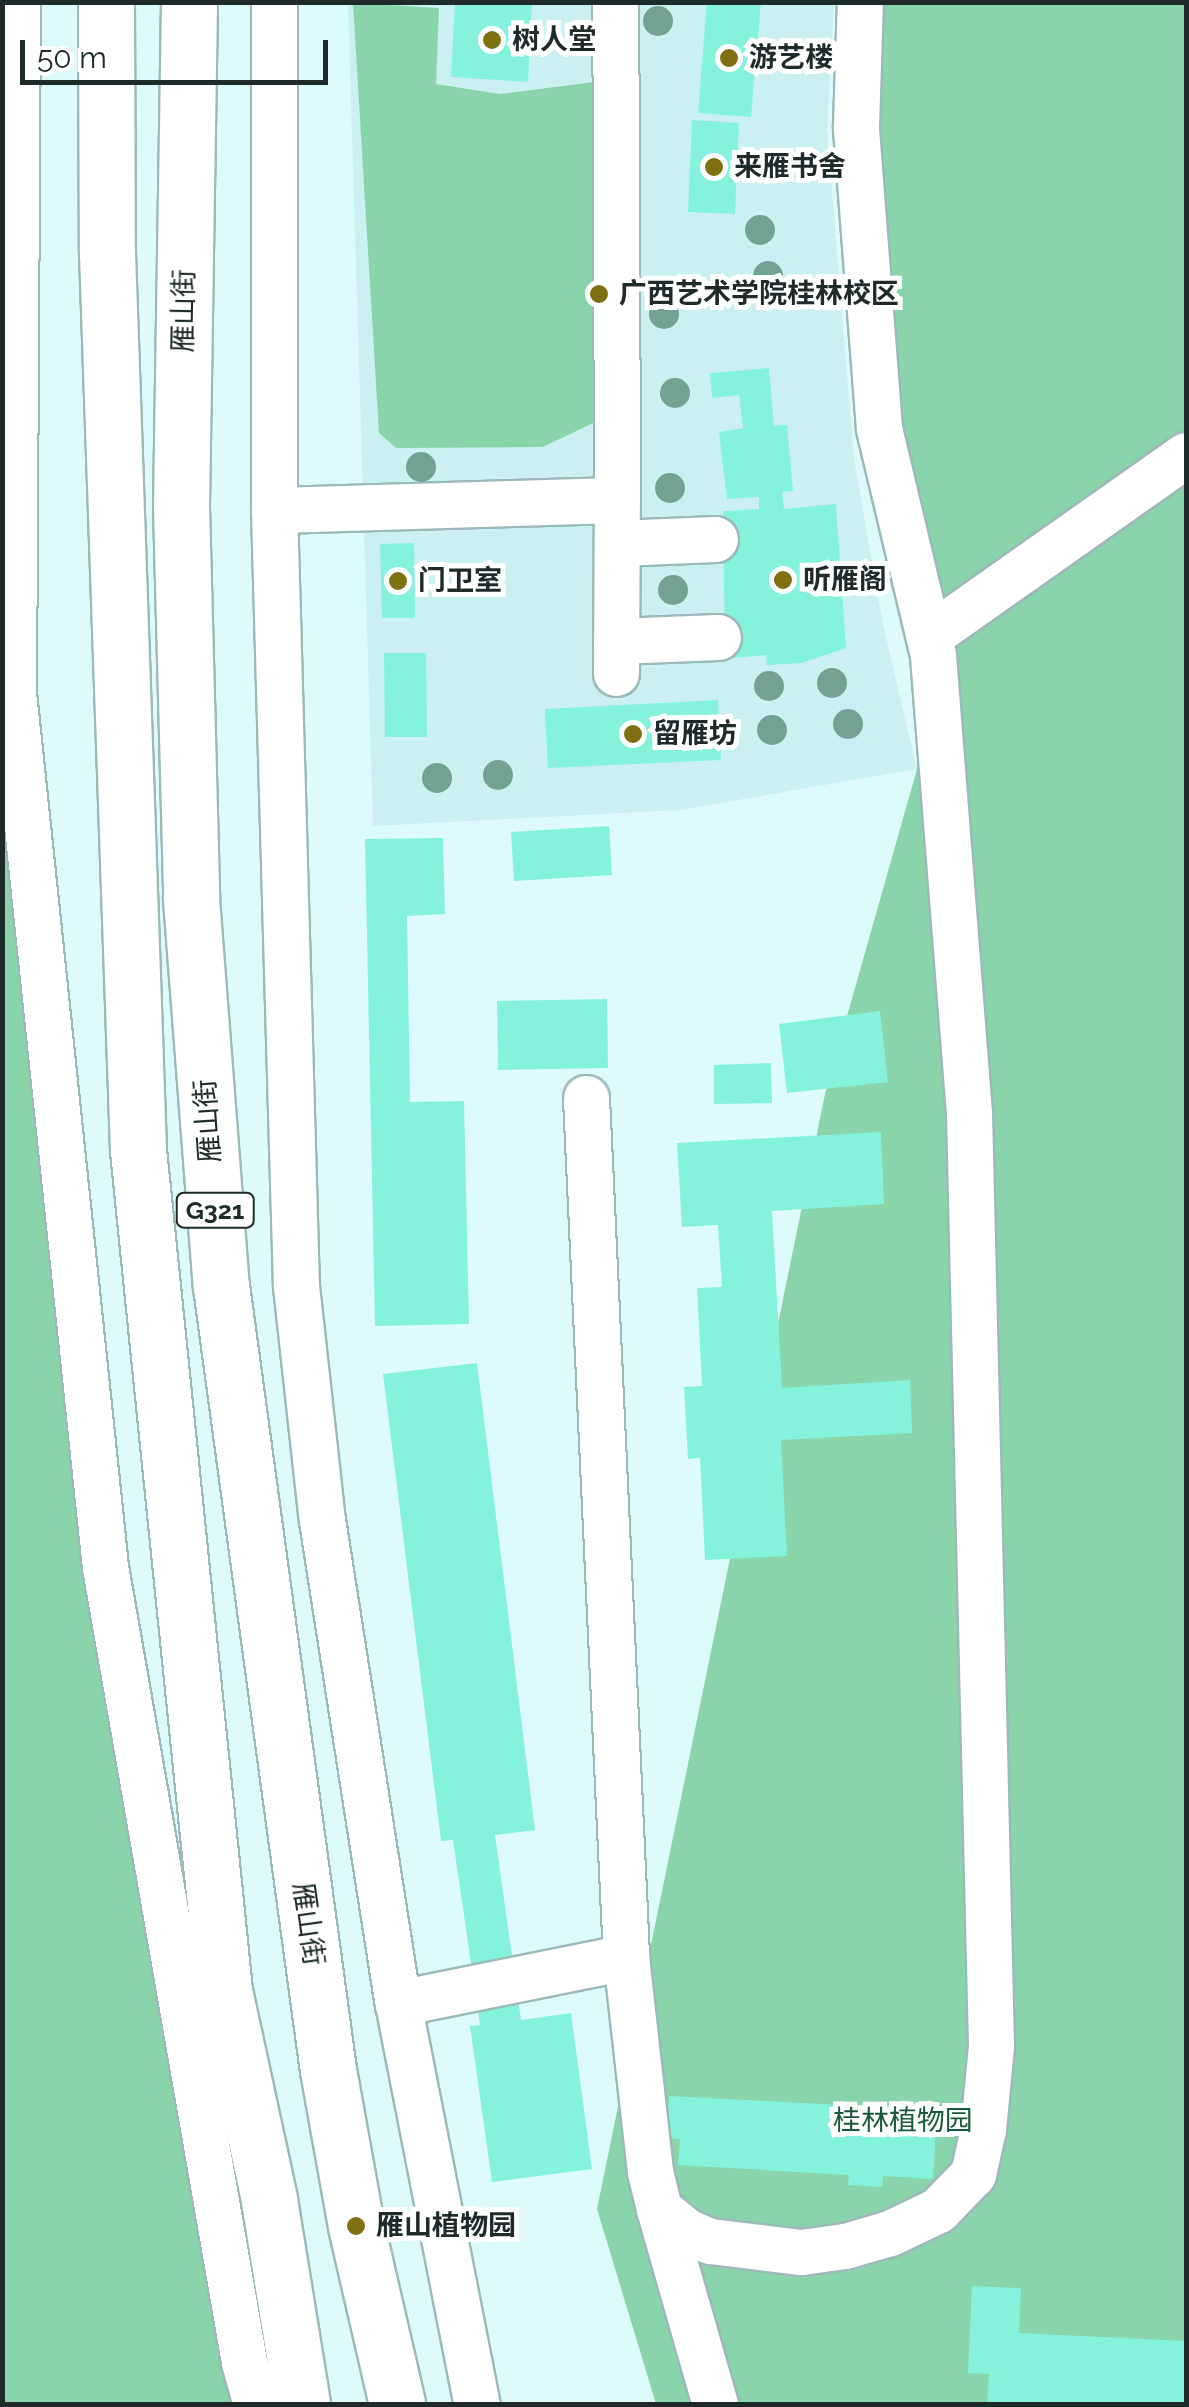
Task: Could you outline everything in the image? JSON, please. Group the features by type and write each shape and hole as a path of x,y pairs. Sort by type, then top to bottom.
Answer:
{"highway":[{"name":"G321","path":"106,2 107,253 138,1150 224,1991 269,2200 302,2404"},
{"name":"雁山街","path":"190,2 181,506 191,899 221,1286 328,2070 356,2226 397,2404"}],"street":[{"path":"17,2 14,694 105,1568 244,2362 256,2404"},
{"path":"274,2 274,510 296,1286 322,1520 398,2002 476,2404"},
{"path":"615,2 616,657 718,636"},
{"path":"659,2209 686,2231 732,2246 801,2252 845,2246 890,2233 938,2210 973,2174 983,2128 991,2046 969,1113 929,636 879,428 856,126 860,2"},
{"path":"929,636 1186,456"},
{"path":"274,510 617,522 715,539"},
{"path":"586,1098 626,1957 650,2172 716,2404"},
{"path":"398,2002 626,1957"}],"shaded area":[{"name":"广西艺术学院桂林校区","path":"348,3 834,3 827,130 854,459 883,625 917,769 680,810 373,826"}],"green space":[{"path":"2,3 13,693 80,1340 256,2404 3,2404"},
{"path":"353,3 439,8 436,84 500,94 602,81 593,423 543,447 396,448 379,433"},
{"name":"桂林植物园","path":"873,3 1186,3 1186,2404 656,2404 597,2209 825,1094 917,769 915,490 889,363"}],"building":[{"name":"树人堂","path":"455,2 532,2 528,82 451,77"},
{"name":"游艺楼","path":"707,2 761,2 751,117 698,113"},
{"name":"来雁书舍","path":"692,120 739,123 735,214 688,212"},
{"name":"听雁阁","path":"769,368 774,426 787,425 793,491 782,492 784,509 836,504 846,648 802,663 767,665 766,655 725,659 723,511 759,509 759,497 727,499 719,432 743,428 739,395 712,398 710,373"},
{"name":"门卫室","path":"414,543 415,618 382,618 380,544"},
{"path":"384,653 426,653 427,737 385,737"},
{"name":"留雁坊","path":"718,700 721,760 548,768 545,709"},
{"path":"609,826 612,875 514,881 511,832"},
{"path":"443,838 445,914 407,916 410,1102 464,1101 469,1324 375,1326 365,839"},
{"path":"607,999 608,1068 498,1070 497,1001"},
{"path":"880,1011 888,1082 787,1093 779,1024"},
{"path":"771,1063 772,1103 714,1104 714,1065"},
{"path":"881,1132 884,1204 772,1211 782,1388 910,1380 912,1433 781,1440 787,1556 705,1560 700,1458 688,1459 684,1387 702,1386 697,1288 722,1287 718,1225 682,1227 677,1143"},
{"path":"477,1363 535,1830 495,1835 521,2020 571,2013 592,2169 492,2182 470,2026 480,2025 453,1840 441,1841 383,1374"},
{"path":"669,2096 937,2110 933,2179 883,2176 882,2187 848,2185 849,2175 678,2165 680,2139 666,2138"},
{"path":"972,2286 1021,2288 1019,2333 1186,2341 1186,2404 987,2404 989,2374 968,2373"}],"place":[{"name":"树人堂","path":"492,40"},
{"name":"游艺楼","path":"729,58"},
{"name":"来雁书舍","path":"714,167"},
{"name":"广西艺术学院桂林校区","path":"599,294"},
{"name":"听雁阁","path":"783,580"},
{"name":"门卫室","path":"398,581"},
{"name":"留雁坊","path":"633,734"},
{"name":"雁山植物园","path":"356,2226"}]}
